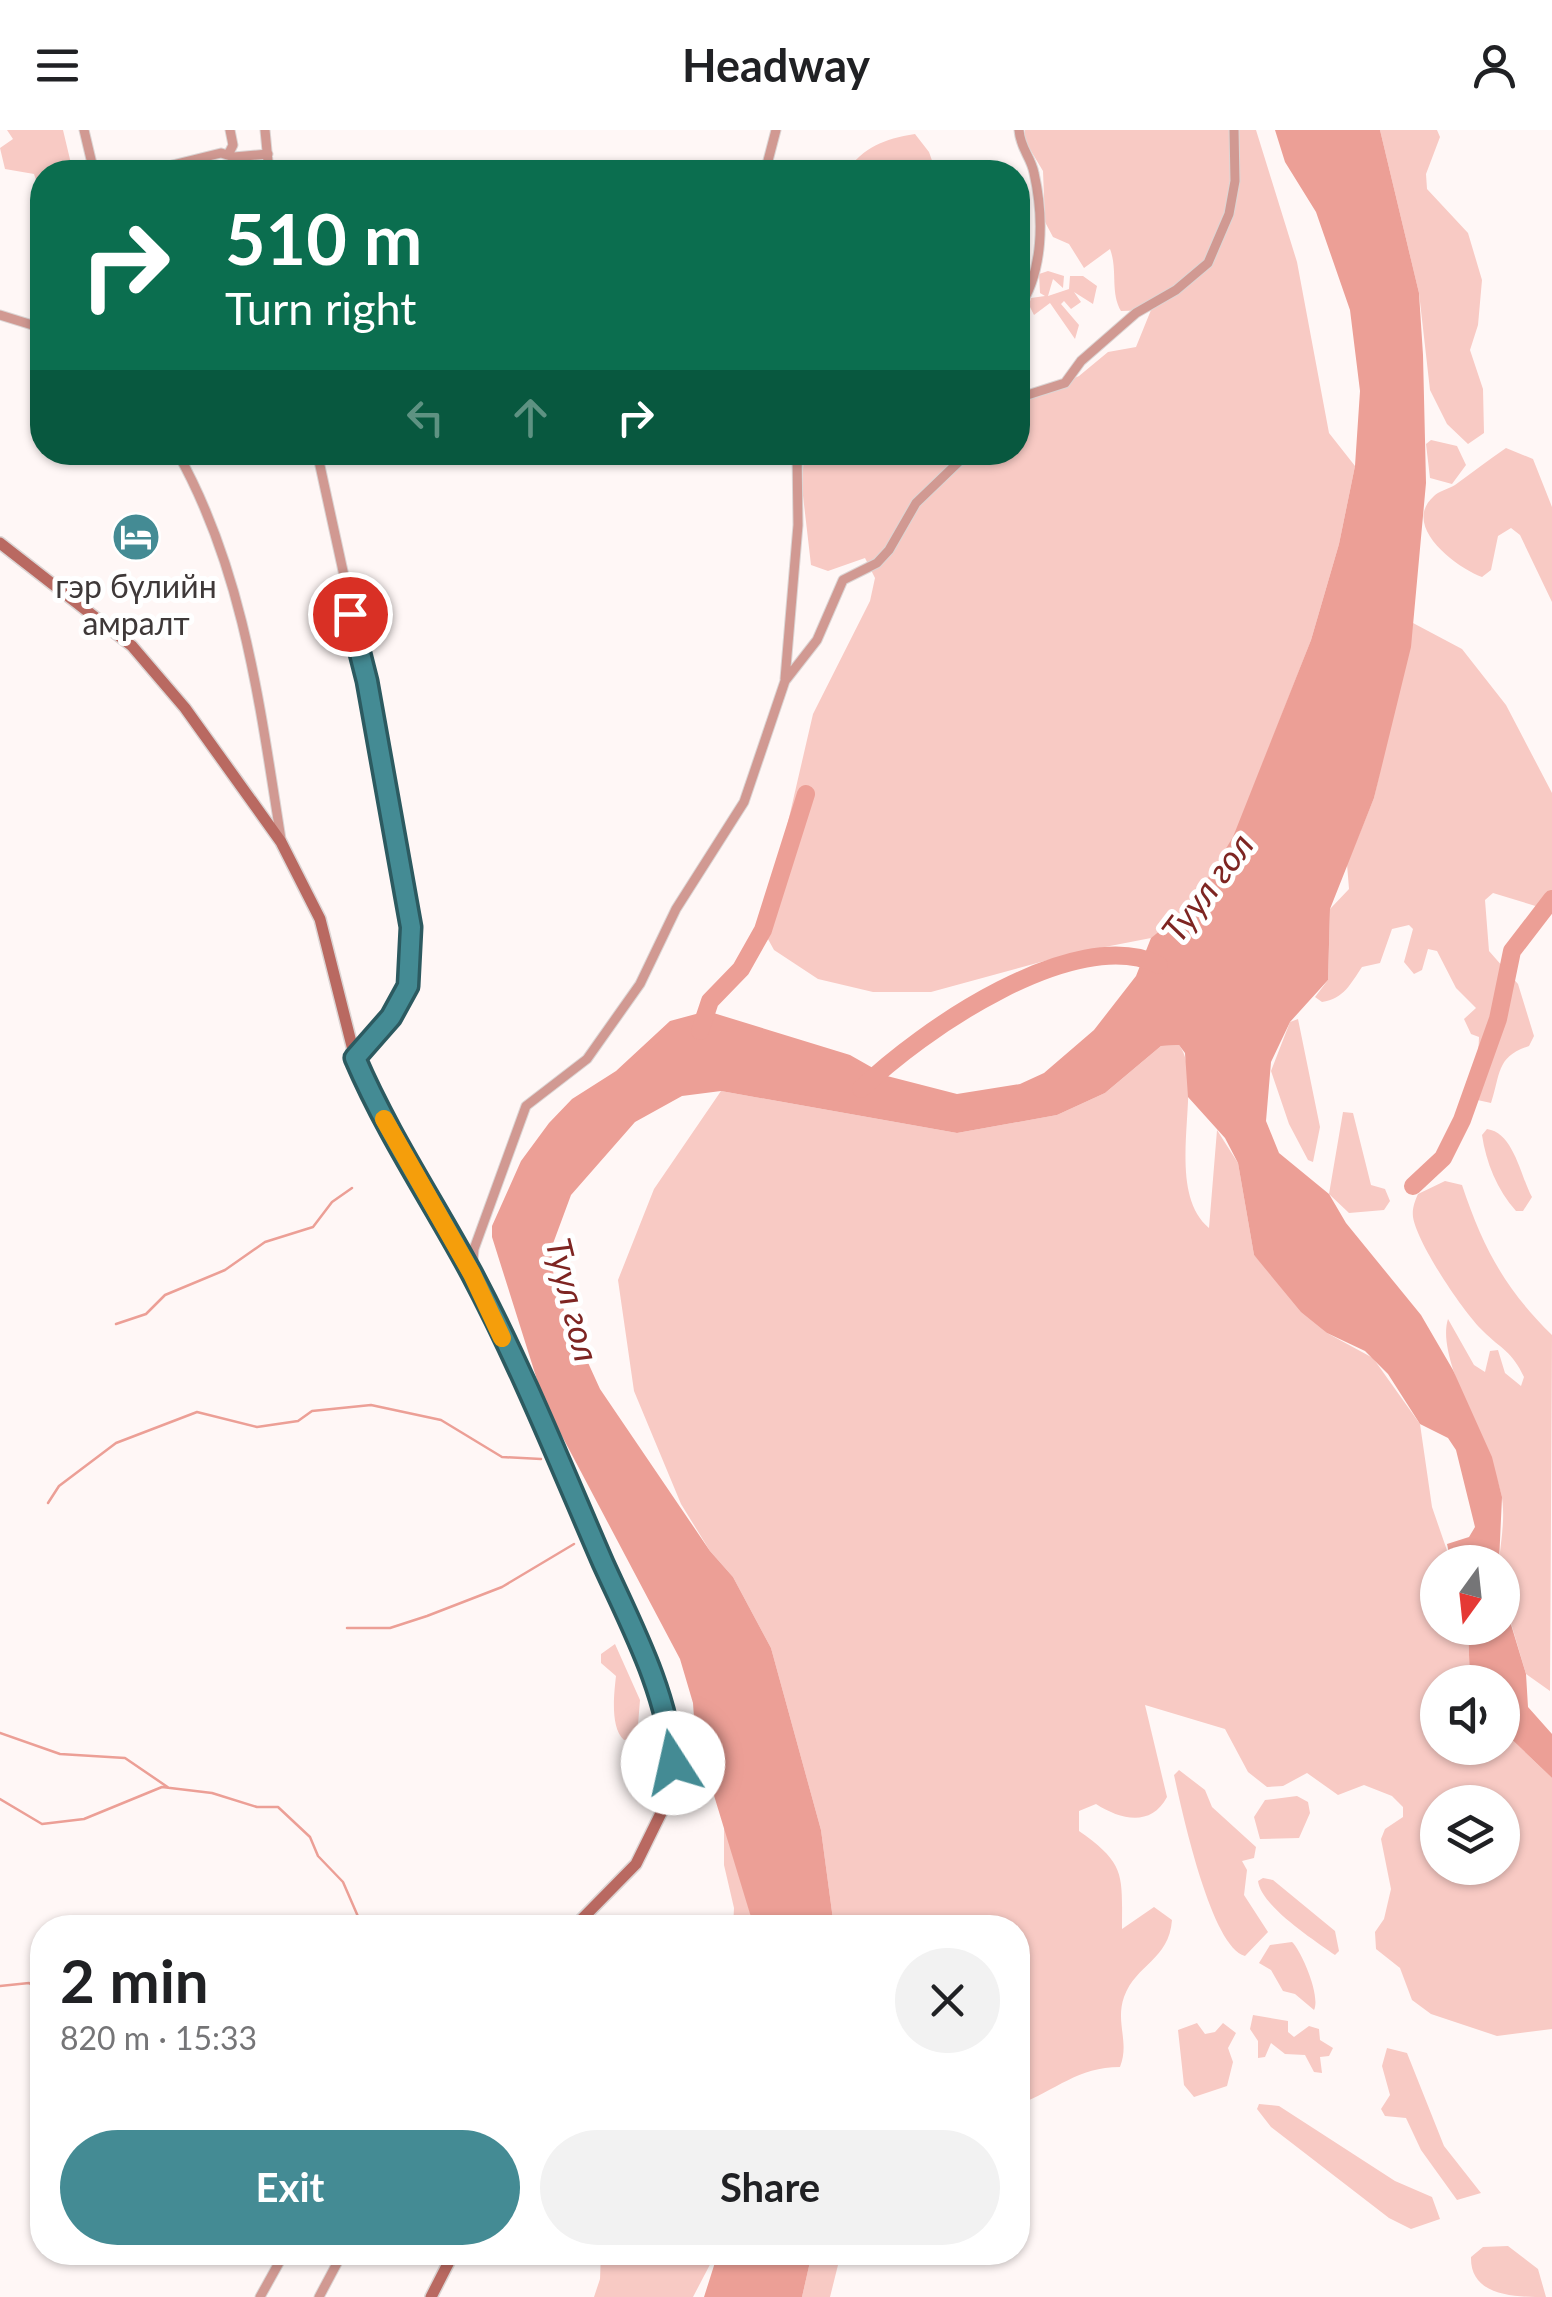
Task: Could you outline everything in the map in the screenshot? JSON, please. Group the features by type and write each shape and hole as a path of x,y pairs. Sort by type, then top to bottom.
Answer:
{"main road":[{"path":"0,542 132,646 185,708 282,842 320,920 355,1058 373,1102 472,1274 647,1662 671,1743 673,1763 665,1804 648,1844 625,1879 588,1915"},
{"path":"431,2297 447,2265"}],"street":[{"path":"84,130 91,160"},
{"path":"230,130 233,160"},
{"path":"265,130 268,160"},
{"path":"768,160 776,130"},
{"path":"1018,130 1028,160"},
{"path":"1030,394 1066,384 1081,360 1136,314 1176,290 1208,263 1232,197 1234,130"},
{"path":"205,160 268,154"},
{"path":"1030,164 1038,264 1030,282"},
{"path":"0,315 30,324"},
{"path":"185,465 201,495 246,633 282,842"},
{"path":"320,465 367,681 411,927 408,986 391,1017 355,1058"},
{"path":"472,1274 474,1249 526,1106 587,1058 640,984 676,909 744,802 785,682 798,465"},
{"path":"785,682 817,640 842,580 877,563 889,550 916,502 955,465"},
{"path":"260,2297 278,2265"},
{"path":"319,2297 336,2265"}],"shaded area":[{"path":"7,130 63,130 70,160 30,160 30,173 5,169 0,148 13,139"},
{"path":"1025,130 1256,130 1297,262 1329,433 1355,466 1339,544 1311,640 1234,837 1191,906 1151,938 1074,953 931,992 873,992 818,979 774,950 763,930 813,714 870,601 875,578 865,558 828,571 811,565 803,465 1030,465 1030,395 1079,376 1108,352 1136,347 1151,310 1121,311 1110,249 1084,268 1069,244 1053,237 1045,222 1043,171 1025,141"},
{"path":"1380,130 1437,130 1440,137 1426,174 1427,189 1468,233 1482,280 1478,325 1470,350 1483,389 1484,433 1468,444 1447,424 1430,390 1419,293"},
{"path":"915,134 932,160 856,160 893,139"},
{"path":"1048,271 1064,276 1063,288 1053,279 1048,296 1069,289 1070,276 1083,276 1097,286 1093,304 1074,292 1081,302 1071,309 1064,301 1061,304 1079,325 1075,339 1050,303 1034,315 1031,298 1045,296 1040,293 1039,274"},
{"path":"1431,440 1457,446 1466,465 1452,484 1430,478 1426,444"},
{"path":"1506,448 1533,459 1552,507 1552,602 1520,535 1511,528 1498,536 1491,570 1482,577 1447,555 1428,532 1424,520 1425,508 1434,496"},
{"path":"1413,623 1462,649 1506,705 1552,793 1552,911 1493,893 1485,900 1489,951 1518,984 1534,1036 1529,1046 1505,1061 1491,1103 1473,1099 1479,1037 1471,1034 1464,1019 1476,1008 1456,988 1437,951 1428,949 1422,970 1414,974 1404,962 1413,929 1409,925 1392,929 1380,963 1362,967 1341,994 1322,1002 1315,997 1328,980 1330,909 1349,889 1347,864 1374,798"},
{"path":"1298,1019 1320,1127 1313,1162 1308,1160 1289,1124 1271,1071 1290,1022"},
{"path":"1179,1045 1186,1061 1186,1161 1195,1210 1209,1228 1217,1130 1238,1163 1254,1255 1327,1333 1373,1358 1420,1424 1432,1507 1445,1545 1420,1545 1420,1645 1469,1645 1469,1665 1420,1665 1420,1765 1520,1765 1520,1747 1552,1778 1552,2029 1497,2036 1431,2014 1412,2000 1400,1968 1376,1949 1375,1932 1384,1919 1391,1889 1381,1839 1385,1829 1403,1817 1403,1807 1392,1796 1364,1785 1338,1795 1307,1773 1283,1786 1267,1787 1248,1772 1225,1729 1145,1705 1167,1797 1144,1817 1125,1817 1096,1804 1079,1811 1079,1831 1106,1852 1118,1872 1122,1929 1154,1907 1172,1920 1165,1944 1124,1997 1120,2067 1079,2075 1030,2099 1030,1915 832,1915 821,1830 771,1648 733,1577 710,1551 681,1504 634,1391 618,1280 654,1189 721,1091 957,1133 1057,1115 1105,1093 1161,1046"},
{"path":"1343,1112 1353,1113 1371,1185 1385,1189 1390,1201 1384,1210 1349,1213 1329,1194"},
{"path":"1487,1129 1504,1138 1515,1156 1532,1197 1523,1211 1516,1211 1493,1175 1482,1135"},
{"path":"1445,1181 1462,1185 1497,1266 1521,1301 1552,1335 1550,1691 1526,1674 1517,1645 1520,1545 1501,1545 1501,1493 1456,1379 1446,1336 1448,1319 1474,1365 1485,1372 1490,1351 1498,1350 1505,1373 1521,1386 1524,1377 1510,1356 1474,1322 1432,1259 1413,1217 1418,1194"},
{"path":"615,1644 640,1700 637,1737 624,1740 615,1719 616,1676 601,1663 601,1654"},
{"path":"1179,1770 1205,1790 1212,1807 1256,1847 1254,1858 1242,1861 1247,1870 1244,1895 1268,1932 1245,1956 1221,1929 1200,1876 1174,1775"},
{"path":"1297,1796 1308,1802 1310,1813 1299,1838 1260,1839 1254,1817 1265,1800"},
{"path":"724,1818 751,1915 734,1915 724,1865"},
{"path":"1273,1880 1335,1931 1339,1951 1335,1955 1268,1901 1258,1881"},
{"path":"1292,1942 1312,1984 1314,2010 1295,1994 1283,1991 1271,1970 1259,1963 1270,1945"},
{"path":"1253,2015 1288,2021 1288,2032 1294,2037 1309,2026 1319,2029 1320,2040 1333,2048 1329,2056 1320,2057 1322,2073 1314,2072 1305,2055 1285,2054 1271,2043 1265,2057 1258,2058 1258,2041 1250,2029"},
{"path":"1197,2023 1205,2034 1215,2032 1223,2023 1236,2033 1228,2048 1233,2062 1227,2086 1194,2097 1184,2085 1178,2030"},
{"path":"1387,2048 1407,2053 1444,2146 1481,2193 1457,2200 1421,2150 1406,2118 1385,2116 1381,2109 1390,2095 1382,2066"},
{"path":"1259,2104 1279,2106 1395,2181 1432,2197 1440,2219 1411,2229 1389,2218 1271,2127 1257,2109"},
{"path":"1508,2246 1538,2269 1546,2297 1497,2292 1478,2280 1471,2257 1483,2247"},
{"path":"601,2265 710,2265 693,2297 594,2297"},
{"path":"809,2265 838,2265 830,2297 802,2297"}],"water":[{"name":"Туул гол","path":"1275,130 1380,130 1419,293 1426,483 1411,647 1374,798 1330,909 1328,980 1290,1022 1271,1062 1266,1121 1279,1153 1329,1194 1346,1223 1421,1315 1453,1370 1492,1457 1502,1497 1500,1545 1447,1545 1469,1537 1475,1527 1456,1450 1448,1438 1420,1424 1388,1374 1365,1351 1327,1333 1301,1312 1254,1255 1238,1163 1225,1138 1188,1097 1185,1053 1179,1045 1161,1046 1105,1093 1057,1115 957,1133 721,1091 682,1096 635,1122 571,1195 551,1249 555,1290 600,1389 710,1551 733,1577 771,1648 821,1830 832,1915 750,1915 695,1733 693,1703 680,1659 544,1402 492,1237 492,1226 521,1161 549,1123 572,1099 616,1071 670,1021 707,1011 850,1055 887,1076 957,1094 1020,1084 1044,1073 1094,1030 1136,976 1151,938 1191,906 1233,837 1311,640 1339,544 1355,466 1360,391 1350,310 1316,212 1285,162"},
{"path":"1469,1645 1517,1645 1526,1674 1528,1707 1552,1734 1552,1778 1520,1747 1520,1665 1469,1665"},
{"path":"714,2265 809,2265 802,2297 704,2297"}],"waterway":[{"path":"700,1031 710,1001 741,969 763,930 806,794"},
{"path":"1413,1186 1443,1158 1462,1120 1498,1019 1512,951 1552,899"},
{"path":"861,1089 920,1040 959,1014 1044,971 1086,959 1125,956 1159,965"},
{"path":"116,1324 146,1314 165,1295 225,1270 265,1242 313,1227 332,1202 352,1188"},
{"path":"48,1503 59,1486 116,1443 197,1412 257,1427 298,1421 312,1411 371,1405 441,1420 502,1457 541,1459"},
{"path":"347,1628 390,1628 427,1616 502,1587 574,1544"},
{"path":"0,1733 60,1754 125,1758 169,1788"},
{"path":"0,1799 42,1824 84,1819 162,1787 212,1793 257,1807 278,1807 310,1837 318,1856 343,1882 357,1915"},
{"path":"0,1986 30,1984"}],"slow traffic":[{"path":"384,1119 472,1274 502,1338"}],"place":[{"name":"гэр бүлийн амралт","path":"136,537"}],"route":[{"path":"350,614 367,681 411,927 408,986 391,1017 355,1058 373,1102 472,1274 521,1377 647,1662 666,1718 673,1763"}]}
